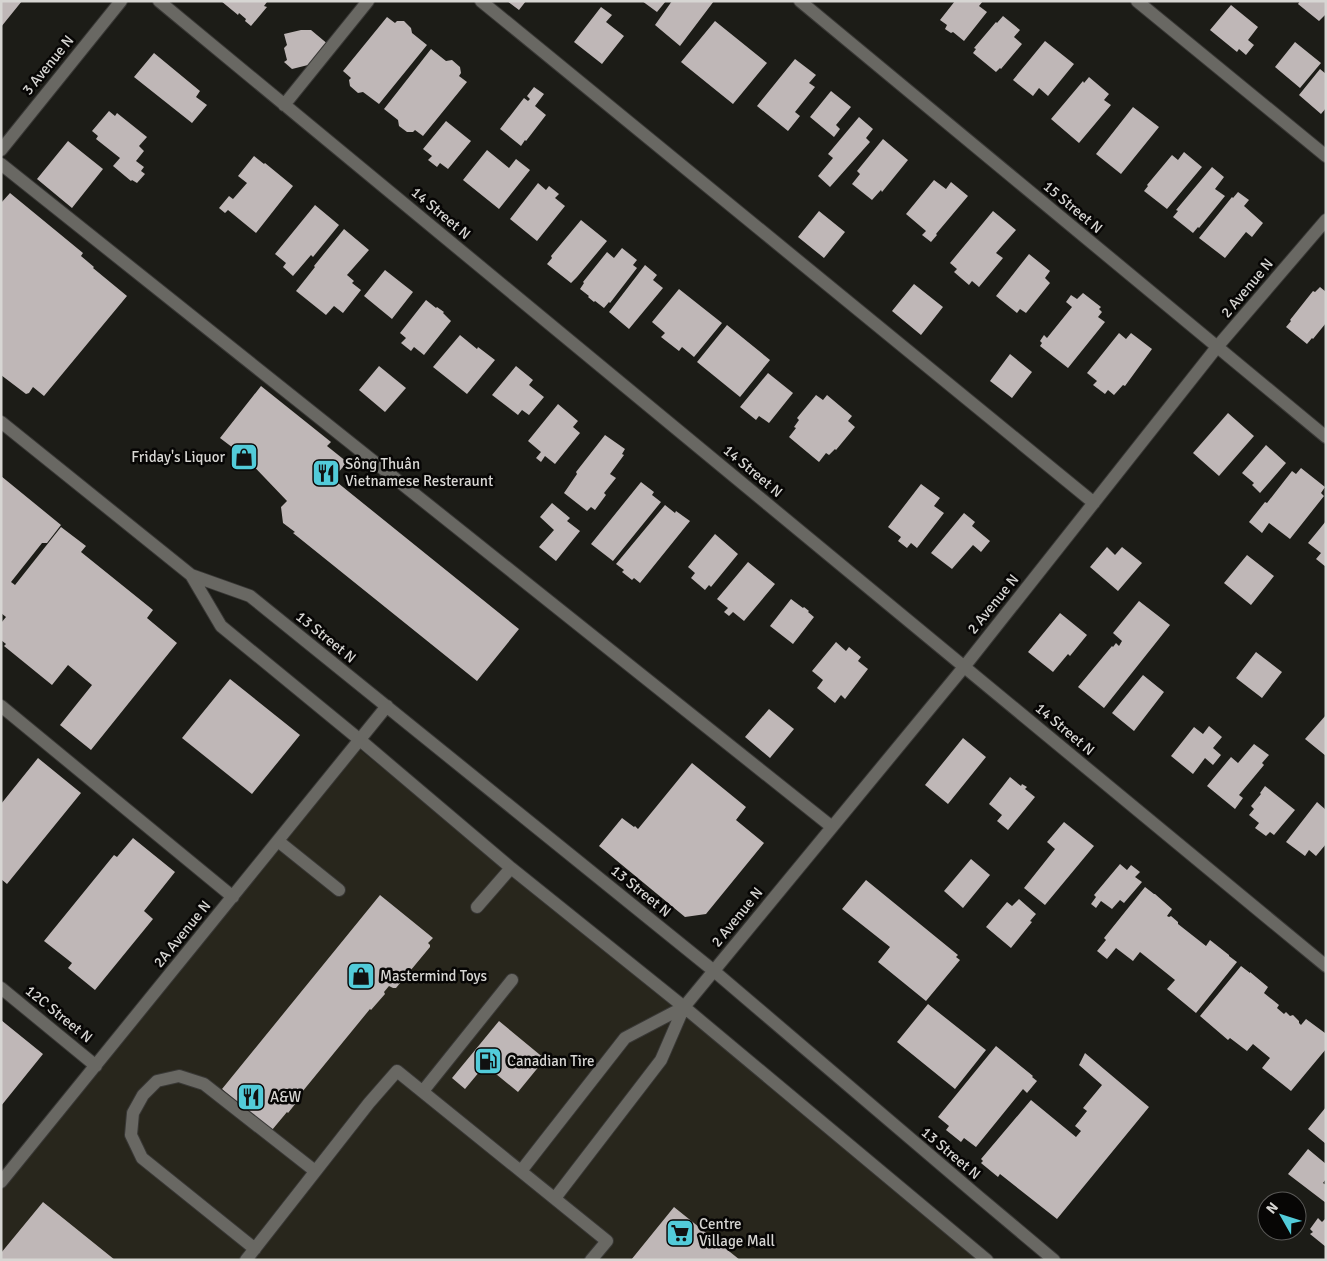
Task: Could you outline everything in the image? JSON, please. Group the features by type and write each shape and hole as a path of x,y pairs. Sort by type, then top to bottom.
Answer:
{"street":[{"name":"3 Avenue N","path":"1,150 120,1"},
{"name":"14 Street N","path":"159,1 1326,966"},
{"path":"284,105 368,1"},
{"path":"481,1 1094,503"},
{"name":"15 Street N","path":"800,1 1326,437"},
{"path":"1136,1 1326,156"},
{"path":"1,164 832,827"},
{"name":"2 Avenue N","path":"684,1007 964,667 1218,347 1326,220"},
{"name":"13 Street N","path":"1,422 191,575 250,596 714,971 1054,1260"},
{"name":"13 Street N","path":"191,575 221,626 360,740 511,868 684,1007 987,1260"},
{"path":"1,706 233,897"},
{"name":"2A Avenue N","path":"1,1182 387,706"},
{"path":"278,841 339,890"},
{"path":"477,908 511,868"},
{"path":"423,1091 512,980"},
{"name":"12C Street N","path":"1,988 96,1066"},
{"path":"521,1171 625,1038 684,1007"},
{"path":"555,1198 661,1060 684,1007"},
{"path":"246,1260 369,1103 397,1071 607,1241 592,1260"},
{"path":"254,1249 142,1158 131,1135 133,1113 143,1095 157,1081 179,1076 204,1084 315,1172"}],"shaded area":[{"path":"359,749 987,1260 1,1260 1,1182"}],"building":[{"path":"1,1 22,1 1,27"},
{"path":"221,1 266,1 264,6 267,7 251,26 239,13 238,15"},
{"path":"507,1 526,1 519,10"},
{"path":"642,1 666,1 657,12"},
{"path":"672,1 714,1 680,46 655,25"},
{"path":"955,1 983,1 979,6 987,12 964,41 953,32 951,33 945,29 947,25 940,20"},
{"path":"1300,1 1326,1 1326,14 1319,21 1298,4"},
{"path":"1231,5 1258,27 1248,40 1254,45 1246,55 1239,49 1237,52 1210,30"},
{"path":"601,7 612,15 606,22 624,36 602,64 574,42"},
{"path":"1003,16 1020,30 1014,37 1022,44 1001,69 996,72 973,53 976,49 974,48"},
{"path":"387,17 395,23 397,21 404,21 411,28 412,33 427,45 379,104 363,92 358,93 350,86 349,80 351,78 343,71"},
{"path":"715,21 767,63 733,104 681,62"},
{"path":"311,30 329,45 312,64 292,69 284,62 287,60 284,48 287,45 284,34"},
{"path":"1045,41 1074,64 1048,96 1039,88 1033,96 1013,80"},
{"path":"1295,42 1321,63 1300,88 1275,67"},
{"path":"431,49 446,61 452,60 460,67 461,73 459,76 467,82 423,136 415,130 407,132 399,126 398,120 384,109"},
{"path":"154,53 200,91 196,97 207,105 192,123 134,77"},
{"path":"795,59 816,75 809,83 815,87 795,112 800,116 788,131 757,106"},
{"path":"1320,69 1326,74 1326,108 1321,114 1299,95"},
{"path":"1089,77 1109,94 1104,100 1111,105 1079,143 1051,119 1083,81 1084,83"},
{"path":"534,87 544,94 535,106 546,115 521,146 500,129 524,98 528,101 530,99 527,96"},
{"path":"831,91 851,107 836,125 840,129 834,137 810,117"},
{"path":"1133,107 1159,127 1121,174 1096,154"},
{"path":"109,111 115,116 117,113 147,137 139,146 144,151 136,161 144,167 141,171 145,174 137,183 131,181 113,166 120,158 96,139 98,136 92,131"},
{"path":"859,117 873,129 866,138 870,142 830,187 818,176 833,158 828,154"},
{"path":"446,121 471,141 448,169 440,163 437,167 428,160 432,156 423,149"},
{"path":"883,139 908,160 882,192 881,190 872,200 852,184 860,174 857,171"},
{"path":"68,141 103,169 72,208 37,179"},
{"path":"487,150 509,168 516,159 530,170 499,209 463,180"},
{"path":"1184,152 1202,167 1167,209 1144,191 1172,155 1178,160"},
{"path":"254,156 293,186 256,233 228,210 225,213 219,208 229,196 233,199 247,183 238,176"},
{"path":"1212,167 1224,177 1215,189 1225,196 1193,233 1173,217 1178,211 1176,210"},
{"path":"934,180 946,189 951,182 968,196 931,242 922,235 926,231 906,214"},
{"path":"538,183 546,190 549,186 559,194 555,198 565,206 537,241 510,219"},
{"path":"1238,192 1249,200 1244,206 1263,223 1252,237 1246,232 1225,258 1199,238"},
{"path":"10,193 83,253 81,256 93,268 127,296 44,396 33,387 26,394 1,375 1,203"},
{"path":"315,205 339,225 313,257 311,255 293,276 283,267 286,263 275,254"},
{"path":"819,211 845,232 824,258 798,237"},
{"path":"993,211 1016,230 996,253 1003,258 979,287 972,281 969,285 954,272 957,269 950,263"},
{"path":"581,220 607,241 571,283 547,264 552,258 551,256"},
{"path":"344,229 369,250 347,275 354,281 352,283 361,290 343,313 334,306 326,315 296,291"},
{"path":"622,248 637,260 633,265 637,268 604,308 594,302 580,289 583,282 607,252 614,258"},
{"path":"1029,254 1050,271 1045,278 1050,283 1026,313 1020,309 1017,313 996,296"},
{"path":"645,265 657,275 653,280 663,288 629,329 609,312"},
{"path":"385,270 413,292 392,319 364,296"},
{"path":"914,284 943,307 921,335 892,311"},
{"path":"1320,287 1326,292 1326,323 1307,344 1286,327 1313,291 1315,292"},
{"path":"679,289 722,323 694,357 682,347 679,351 661,337 665,333 652,322"},
{"path":"1083,293 1101,307 1099,309 1102,312 1098,317 1105,322 1068,368 1040,346 1042,343 1040,341 1044,335 1047,338 1072,307 1066,302 1071,295 1077,299"},
{"path":"426,300 444,312 451,321 424,355 414,347 411,351 401,343 406,338 400,333"},
{"path":"727,325 770,360 740,397 697,362"},
{"path":"1119,333 1126,339 1131,333 1152,349 1125,386 1123,385 1114,395 1108,390 1105,394 1093,385 1097,381 1087,373"},
{"path":"460,335 477,349 478,347 495,360 467,394 433,367"},
{"path":"1010,354 1032,372 1012,398 990,381"},
{"path":"379,366 406,388 385,412 359,390"},
{"path":"516,366 533,380 529,385 544,397 529,415 522,410 518,415 492,395"},
{"path":"768,373 793,393 769,423 759,416 756,420 740,407"},
{"path":"261,386 331,442 327,446 347,462 333,479 519,629 477,681 293,533 295,532 283,523 281,507 287,501 245,457 220,438"},
{"path":"816,395 823,400 827,395 852,416 848,421 855,427 836,450 829,455 826,453 819,462 789,437 796,428 794,427 799,420 797,418"},
{"path":"558,404 578,421 573,427 580,433 555,464 545,456 541,462 536,458 541,452 528,441"},
{"path":"1228,413 1254,436 1219,476 1193,453"},
{"path":"605,435 625,449 622,454 624,455 610,474 616,478 604,493 606,495 595,510 591,507 587,511 564,493 577,474 576,472"},
{"path":"1266,445 1286,463 1260,493 1252,485 1254,483 1242,473"},
{"path":"1301,468 1325,487 1321,493 1324,496 1290,539 1269,523 1262,533 1249,522 1265,502 1267,503 1292,471 1296,474"},
{"path":"1,476 61,525 47,543 42,543 11,582 15,585 61,527 86,546 81,552 153,610 147,618 177,643 91,750 60,725 92,685 68,665 52,685 4,646 6,644 1,640 1,623 6,617 1,613"},
{"path":"641,482 654,492 652,495 661,502 613,561 591,544"},
{"path":"921,484 940,498 934,506 944,513 917,548 911,543 907,548 898,541 901,537 888,527"},
{"path":"552,503 570,518 567,521 580,531 556,561 539,547 554,530 540,517"},
{"path":"665,505 690,521 640,583 634,578 632,580 616,564"},
{"path":"964,513 975,522 972,526 990,541 981,552 973,545 952,569 931,553"},
{"path":"1326,521 1326,567 1316,559 1321,553 1308,543"},
{"path":"715,534 738,554 711,587 709,585 705,590 691,578 695,573 688,567"},
{"path":"1107,547 1115,555 1122,547 1142,563 1118,591 1090,567"},
{"path":"1247,555 1274,576 1251,605 1224,583"},
{"path":"748,562 775,584 744,621 733,612 729,616 724,612 728,608 717,599"},
{"path":"791,599 804,607 814,617 793,644 770,626"},
{"path":"1139,601 1170,625 1104,708 1078,687 1112,646 1116,643 1119,646 1122,641 1113,633"},
{"path":"1060,613 1087,635 1070,656 1068,654 1053,672 1028,652"},
{"path":"836,642 846,651 849,647 861,657 858,661 868,669 845,699 841,695 835,703 817,688 823,680 812,671"},
{"path":"1256,652 1282,672 1262,698 1236,678"},
{"path":"1143,675 1164,692 1134,731 1112,713"},
{"path":"230,679 300,735 252,794 182,738"},
{"path":"769,709 794,729 770,758 745,737"},
{"path":"1326,715 1326,756 1305,739"},
{"path":"1209,726 1222,737 1213,748 1221,755 1213,765 1205,758 1193,774 1171,756 1194,727 1203,734"},
{"path":"963,738 986,757 948,804 925,785"},
{"path":"1254,744 1269,755 1262,763 1264,765 1239,795 1243,798 1235,809 1207,786 1231,757 1238,763"},
{"path":"38,758 81,793 7,884 1,879 1,804"},
{"path":"692,763 746,807 736,820 764,843 706,914 685,917 599,846 622,818 638,829"},
{"path":"1010,777 1021,786 1022,784 1027,787 1025,789 1035,797 1008,830 997,821 1002,815 989,804"},
{"path":"1265,786 1295,810 1274,835 1270,832 1266,836 1255,828 1259,823 1249,815 1254,809 1251,806"},
{"path":"1317,802 1326,810 1326,844 1316,856 1309,850 1305,856 1286,842"},
{"path":"1064,822 1094,846 1045,905 1024,888 1055,849 1047,842"},
{"path":"133,838 175,872 144,911 153,919 95,990 68,968 72,963 44,941 114,855 117,857"},
{"path":"971,859 990,875 963,908 944,891"},
{"path":"1120,864 1127,870 1131,865 1140,872 1135,877 1142,882 1124,903 1120,900 1112,909 1101,901 1096,908 1091,904 1096,897 1094,895"},
{"path":"866,880 958,955 956,957 960,960 926,1001 878,962 890,947 842,909"},
{"path":"1145,887 1172,909 1167,916 1171,916 1178,924 1206,946 1210,940 1237,962 1196,1013 1167,989 1175,980 1140,952 1133,961 1116,948 1107,959 1097,951 1106,940 1104,938"},
{"path":"380,895 433,938 428,943 430,947 396,988 389,986 384,992 385,994 370,1009 298,1097 300,1098 288,1113 272,1130 240,1111 243,1107 222,1089"},
{"path":"1019,899 1036,914 1030,921 1032,922 1011,948 986,927 1007,902 1012,906"},
{"path":"1241,966 1268,987 1264,993 1279,1005 1277,1008 1284,1014 1286,1012 1290,1016 1293,1015 1301,1025 1306,1019 1325,1033 1326,1049 1291,1091 1262,1068 1270,1058 1253,1044 1247,1051 1230,1038 1228,1040 1200,1016"},
{"path":"928,1004 986,1050 955,1089 897,1042"},
{"path":"1,1020 43,1054 1,1106"},
{"path":"499,1021 545,1059 518,1092 485,1065 465,1089 452,1078"},
{"path":"996,1046 1037,1081 1027,1093 1023,1089 976,1147 964,1138 961,1142 946,1130 949,1126 938,1117"},
{"path":"1085,1053 1149,1107 1057,1219 1000,1174 998,1177 981,1163 983,1161 981,1159 1031,1100 1076,1137 1081,1131 1075,1126 1087,1111 1083,1108 1102,1085 1079,1065"},
{"path":"1326,1107 1326,1144 1308,1129"},
{"path":"1308,1149 1326,1164 1326,1179 1323,1183 1326,1185 1326,1203 1288,1174"},
{"path":"43,1202 115,1260 1,1260 1,1253"},
{"name":"Centre Village Mall","path":"674,1207 740,1260 631,1260"},
{"path":"1318,1218 1322,1222 1326,1218 1326,1247 1310,1234 1313,1232 1310,1229"}],"place":[{"name":"Friday's Liquor","path":"244,457"},
{"name":"Sông Thuân Vietnamese Resteraunt","path":"326,473"},
{"name":"Mastermind Toys","path":"361,976"},
{"name":"Canadian Tire","path":"488,1061"},
{"name":"A&W","path":"251,1097"},
{"name":"Centre Village Mall","path":"680,1233"}]}
